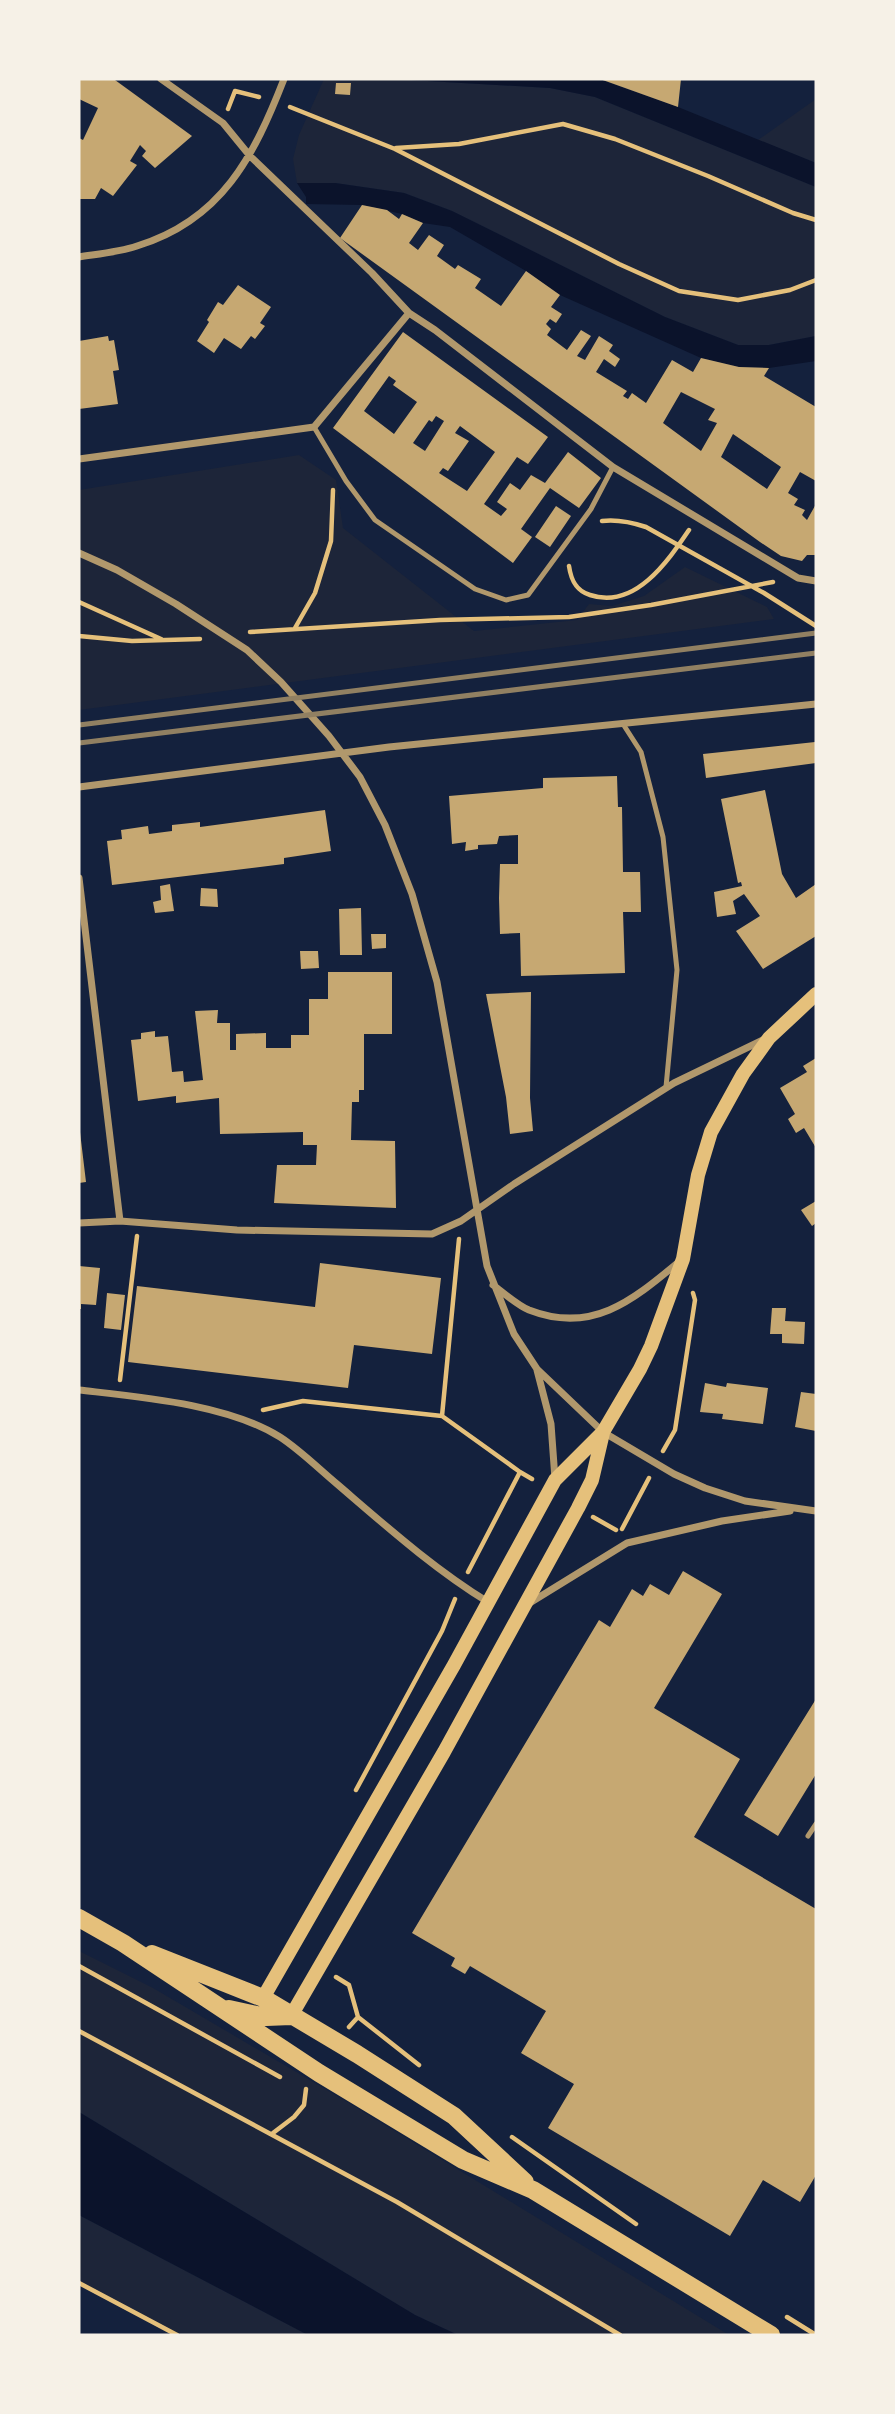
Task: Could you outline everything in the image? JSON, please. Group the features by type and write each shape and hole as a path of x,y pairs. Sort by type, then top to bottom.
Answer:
{"main road":[{"path":"280,2046 267,2017 263,1997 489,1603 555,1480 603,1432 651,1346 683,1259 698,1175 711,1132 743,1074 769,1038 816,993"},
{"path":"291,2015 437,1764 592,1480 603,1432"},
{"path":"79,1917 463,2160 534,2190 771,2335"},
{"path":"123,1943 263,1997 454,2116 534,2190"},
{"path":"216,2006 267,2017 291,2015"}],"street":[{"path":"161,79 223,123 250,156 372,273 409,313 613,467 798,578 816,581"},
{"path":"79,257 136,247 168,234 208,209 250,156 284,79"},
{"path":"79,459 314,427 409,313"},
{"path":"79,554 117,570 247,650 281,682 329,736 360,777 385,825 412,894 437,982 484,1253 493,1284 514,1334 537,1369 603,1432 656,1464 705,1488 745,1502 816,1511"},
{"path":"79,787 389,747 816,704"},
{"path":"79,878 120,1221"},
{"path":"79,1223 120,1221 237,1230 432,1234 461,1221 666,1087 769,1038"},
{"path":"493,1284 528,1309 564,1318 592,1316 612,1310 638,1295 683,1259"},
{"path":"537,1369 551,1424 555,1480"},
{"path":"79,1391 119,1395 234,1416 280,1437 441,1570 489,1603"},
{"path":"522,1608 627,1544 722,1521 798,1510"}],"lane":[{"path":"314,427 346,481 375,520 475,589 506,600 528,595 591,509 613,467"},
{"path":"623,724 641,752 663,837 677,970 666,1087"},
{"path":"808,1836 816,1824"}],"path":[{"path":"223,123 235,91 275,102 395,149 619,264 678,290 738,300 790,290 816,280"},
{"path":"395,149 459,144 563,124 615,139 793,213 816,220"},
{"path":"295,629 315,593 331,541 334,460"},
{"path":"569,560 570,578 579,590 590,596 603,598 627,594 648,580 668,561 697,518"},
{"path":"599,522 611,520 646,527 764,593 816,626"},
{"path":"729,589 798,578"},
{"path":"79,602 165,640"},
{"path":"79,636 132,641 203,639"},
{"path":"442,1416 461,1221"},
{"path":"119,1395 139,1223"},
{"path":"620,1532 675,1430 695,1300 683,1259"},
{"path":"234,1416 303,1401 442,1416 520,1472"},
{"path":"79,1966 282,2078"},
{"path":"358,2017 422,2067"},
{"path":"79,2031 397,2202 620,2335"},
{"path":"273,2133 295,2117 304,2105 306,2091 294,2084"},
{"path":"508,2133 644,2230"},
{"path":"79,2283 177,2335"},
{"path":"787,2317 816,2335"}],"shaded area":[{"path":"324,79 393,79 550,88 595,97 816,187 816,336 769,345 738,345 665,317 452,211 404,193 335,183 297,183 293,159 299,135"},
{"path":"393,79 599,79 678,107 816,163 816,187 595,97 550,88"},
{"path":"816,99 816,163 758,140"},
{"path":"297,183 335,183 404,193 452,211 665,317 738,345 769,345 816,336 816,361 769,368 739,367 701,358 560,295 526,271 450,227 423,223 402,214 362,205 306,204 306,197"},
{"path":"299,455 336,480 343,528 474,631 577,620 589,604 612,606 644,596 685,567 767,607 774,619 79,710 79,490"},
{"path":"79,1951 153,1988 344,2100 729,2335 458,2335 415,2315 79,2112"},
{"path":"79,2112 415,2315 458,2335 308,2335 79,2215"},
{"path":"79,2215 308,2335 177,2335 79,2283"}],"building":[{"path":"79,79 115,80 192,136 155,168 142,156 146,151 140,145 130,161 137,165 113,196 101,188 95,199 79,199 79,138 83,140 98,108 79,99"},
{"path":"600,79 681,79 678,107"},
{"path":"336,83 351,83 350,95 335,94"},
{"path":"362,205 387,210 399,219 402,214 423,223 409,243 418,250 429,235 444,245 437,256 455,269 458,265 481,279 475,288 501,306 526,271 560,295 551,307 562,314 556,323 550,319 546,324 551,329 547,335 567,350 581,330 591,336 577,356 585,360 599,336 613,345 609,351 620,359 615,367 604,359 596,372 627,391 623,396 628,399 632,393 646,403 672,360 693,372 701,358 739,367 769,368 764,376 816,407 816,481 800,472 788,493 798,499 794,505 805,510 802,515 807,520 816,504 816,555 807,555 802,561 781,556 340,238","holes":["681,392 715,409 708,420 717,423 701,451 663,423","733,434 781,467 767,489 721,457"]},
{"path":"238,285 271,307 260,323 265,326 255,339 251,336 241,349 224,338 214,353 197,341 218,302 223,305"},
{"path":"403,332 548,437 528,464 517,457 484,504 501,516 507,509 497,502 510,483 520,490 531,475 545,483 568,452 601,478 579,508 550,488 521,529 532,537 513,563 333,428","holes":["389,376 396,381 393,385 417,402 394,434 364,411","436,416 444,421 425,451 413,443 429,420 432,422","460,426 495,452 467,491 439,473 443,468 448,471 469,441 455,433"]},
{"path":"108,336 109,341 114,340 119,370 113,371 118,404 79,409 79,341"},
{"path":"556,506 571,516 550,547 535,537"},
{"path":"815,742 816,763 706,778 703,754"},
{"path":"617,776 618,807 622,807 623,872 640,872 641,912 623,912 625,973 521,976 520,933 500,934 499,898 500,864 518,864 518,835 499,836 497,844 478,845 478,849 465,851 466,842 452,844 449,796 543,788 543,778"},
{"path":"765,790 782,874 796,898 816,884 816,936 763,969 736,931 760,916 744,894 733,901 736,914 717,917 714,892 742,886 741,882 738,883 721,799"},
{"path":"325,810 331,851 284,858 284,864 112,885 107,841 122,839 121,830 148,826 149,834 172,831 172,825 200,822 200,827"},
{"path":"170,884 174,911 155,913 153,902 161,900 160,886"},
{"path":"201,888 217,889 218,907 200,906"},
{"path":"361,908 362,955 340,955 339,909"},
{"path":"371,934 386,934 386,948 372,949"},
{"path":"300,951 318,951 319,968 301,969"},
{"path":"328,972 392,972 392,1034 364,1034 364,1090 359,1090 359,1102 352,1102 351,1140 395,1141 396,1208 274,1203 277,1165 316,1165 317,1145 303,1145 303,1132 220,1134 219,1098 176,1103 176,1096 138,1101 131,1040 141,1039 141,1033 155,1031 155,1037 168,1036 172,1072 183,1071 184,1082 203,1080 195,1011 218,1010 217,1023 230,1023 230,1050 236,1050 236,1034 266,1033 266,1048 291,1048 291,1035 309,1035 309,999 328,999"},
{"path":"531,992 530,1098 533,1131 510,1134 506,1097 486,994"},
{"path":"816,1058 816,1148 804,1128 796,1133 788,1119 795,1114 780,1088 807,1072 803,1066"},
{"path":"79,1132 86,1182 79,1183"},
{"path":"816,1201 816,1223 812,1226 801,1210"},
{"path":"320,1263 441,1278 432,1354 354,1345 348,1388 128,1362 137,1286 315,1307"},
{"path":"79,1266 100,1268 96,1305 81,1304 81,1309 79,1309"},
{"path":"107,1293 125,1295 121,1330 104,1328"},
{"path":"772,1308 786,1308 785,1321 805,1322 804,1344 782,1343 782,1334 770,1334"},
{"path":"705,1383 726,1387 727,1383 768,1388 763,1424 722,1419 723,1414 700,1412"},
{"path":"801,1392 816,1394 816,1431 795,1427"},
{"path":"683,1571 722,1594 654,1708 740,1759 694,1837 816,1909 816,2175 800,2202 763,2180 730,2236 548,2128 574,2084 521,2053 546,2011 470,1966 465,1974 451,1966 455,1958 412,1933 599,1620 610,1627 632,1589 643,1596 650,1584 669,1595"},
{"path":"816,1699 816,1774 778,1836 744,1815"}],"railway":[{"path":"79,725 816,633"},
{"path":"79,743 816,653"}]}
